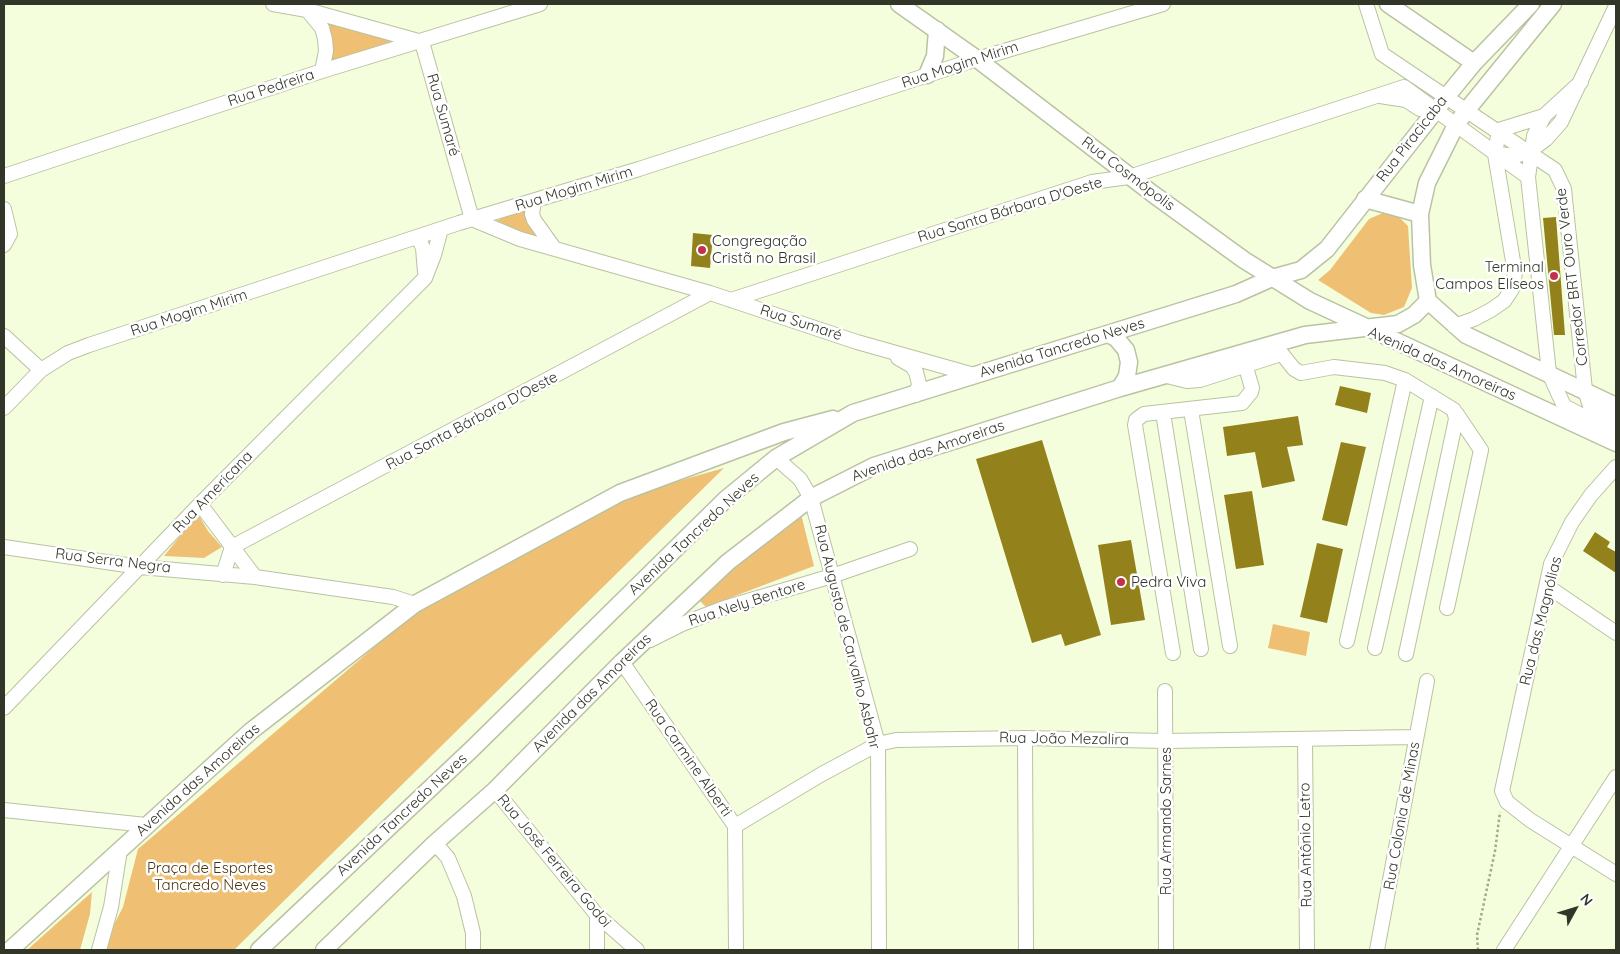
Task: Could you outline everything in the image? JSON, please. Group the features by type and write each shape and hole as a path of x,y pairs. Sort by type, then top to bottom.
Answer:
{"main road":[{"name":"Rua Cosmópolis","path":"899,4 977,59 1129,177 1244,260 1310,302 1367,328"},
{"path":"1388,4 1474,63"},
{"name":"Rua Piracicaba","path":"1272,278 1301,270 1319,257 1432,113 1474,63 1531,4"},
{"path":"1553,4 1456,125 1428,183 1420,214 1422,265 1428,301 1466,335 1616,406"},
{"path":"928,75 935,56 936,30"},
{"path":"1365,199 1420,214"},
{"path":"1236,294 1250,279 1249,270 1244,260"},
{"name":"Avenida Tancredo Neves","path":"259,950 473,748 726,499 776,458 852,414 1236,294 1272,278"},
{"path":"1367,328 1388,326 1408,320 1428,301"},
{"name":"Avenida das Amoreiras","path":"324,950 435,843 495,790 622,662 728,562 811,498 874,466 1120,388 1244,360 1278,349 1305,335 1367,328 1616,443"},
{"path":"1108,334 1116,338 1126,350 1129,362 1127,376 1120,388"},
{"name":"Avenida das Amoreiras","path":"10,950 251,731 415,604 620,492 784,432 852,414"},
{"name":"Avenida das Amoreiras","path":"714,457 755,453 776,458"}],"street":[{"path":"274,4 307,10 422,42"},
{"name":"Rua Pedreira","path":"4,176 322,71 422,42 540,4"},
{"name":"Rua Mogim Mirim","path":"4,408 41,370 68,353 90,345 472,218 534,201 977,59 1163,4"},
{"name":"Corredor BRT Ouro Verde","path":"1366,4 1382,54 1447,96 1466,111 1499,130 1555,170 1564,189 1585,390 1590,406 1616,419"},
{"path":"1495,154 1516,156 1530,151 1546,139 1561,122 1616,6"},
{"path":"307,10 322,28 325,40 326,51 322,71"},
{"name":"Rua Sumaré","path":"422,42 472,218 520,239 731,300 974,375"},
{"path":"1581,82 1544,116 1534,136 1530,151 1528,178 1549,373 1564,406 1616,433"},
{"name":"Rua Santa Bárbara D'Oeste","path":"731,300 1092,182 1129,177 1404,87 1432,113"},
{"path":"1432,113 1456,125 1528,178"},
{"path":"1454,326 1474,319 1490,310 1504,301 1512,289 1515,273 1495,154 1499,130 1544,116"},
{"path":"534,201 532,214 534,220 554,248"},
{"path":"4,209 10,234 4,245"},
{"name":"Rua Americana","path":"4,708 200,504 425,278 442,229"},
{"path":"418,237 423,248 425,278"},
{"name":"Rua Santa Bárbara D'Oeste","path":"232,547 710,294"},
{"path":"4,336 41,370"},
{"name":"Rua Sumaré","path":"875,346 912,366 918,377 916,395"},
{"path":"1278,349 1294,370 1301,373 1334,367 1385,373 1405,380 1452,407 1481,450 1447,608"},
{"path":"1173,653 1134,425 1142,415 1242,403 1251,392 1244,360"},
{"path":"1347,641 1405,380"},
{"path":"1375,648 1432,396"},
{"path":"1191,410 1230,646"},
{"path":"1163,413 1201,648"},
{"path":"1406,654 1456,413"},
{"name":"Rua Augusto de Carvalho Asbahr","path":"776,458 800,479 811,498 878,744 879,950"},
{"name":"Rua das Magnólias","path":"1502,791 1552,564 1572,522 1591,495 1616,467"},
{"path":"200,504 255,577"},
{"name":"Rua Serra Negra","path":"4,547 140,567 255,577 393,597 415,604"},
{"path":"223,575 232,547"},
{"name":"Rua Nely Bentore","path":"644,643 682,624 724,608 832,576 910,548"},
{"path":"1547,586 1616,633"},
{"name":"Rua Carmine Alberti","path":"622,662 735,826 736,950"},
{"name":"Rua Colonia de Minas","path":"1378,950 1415,738 1427,681"},
{"name":"Rua Armando Sarnes","path":"1165,691 1166,950"},
{"path":"1025,738 1026,950"},
{"name":"Rua João Mezalira","path":"735,826 822,774 878,744 896,740 1025,738 1166,741 1415,738"},
{"name":"Rua Antônio Letro","path":"1305,739 1307,950"},
{"path":"1504,950 1616,777"},
{"name":"Rua José Ferreira Godoi","path":"495,790 597,915 637,950"},
{"path":"1502,791 1504,798 1515,809 1616,874"},
{"path":"4,810 146,825"},
{"path":"435,843 448,858 464,896 473,933 473,950"},
{"path":"99,950 111,907 120,850"},
{"path":"597,915 597,950"}],"path":[{"path":"1478,950 1477,935 1495,851 1502,791"}],"green space":[{"path":"318,17 407,42 328,66 333,46 327,25"},
{"path":"530,206 542,241 491,223"},
{"path":"1385,212 1396,214 1408,226 1412,288 1404,307 1384,315 1371,313 1318,280 1330,270 1369,219"},
{"name":"Praça de Esportes Tancredo Neves","path":"724,468 234,950 105,950 111,930 123,907 138,849 426,603 622,497"},
{"path":"198,514 208,531 222,547 204,558 164,556"},
{"path":"801,514 814,566 706,607 697,598 739,561"},
{"path":"1273,624 1310,632 1306,656 1268,648"},
{"path":"92,892 90,914 80,950 27,950"}],"building":[{"name":"Terminal Campos Elíseos","path":"1556,217 1565,335 1554,335 1543,218"},
{"name":"Congregação Cristã no Brasil","path":"693,233 713,235 710,268 691,266"},
{"path":"1340,386 1371,393 1367,413 1335,405"},
{"path":"1298,416 1303,445 1287,447 1295,481 1262,488 1255,452 1227,456 1223,427"},
{"path":"1042,440 1101,635 1065,646 1061,634 1032,643 976,459"},
{"path":"1341,442 1366,447 1347,526 1322,520"},
{"path":"1252,491 1264,565 1236,569 1224,495"},
{"path":"1595,532 1610,542 1607,547 1616,552 1616,573 1583,551"},
{"name":"Pedra Viva","path":"1131,540 1145,620 1111,625 1098,545"},
{"path":"1317,543 1343,549 1327,623 1300,617"}],"place":[{"name":"Congregação Cristã no Brasil","path":"702,250"},
{"name":"Terminal Campos Elíseos","path":"1554,276"},
{"name":"Pedra Viva","path":"1121,582"}]}
